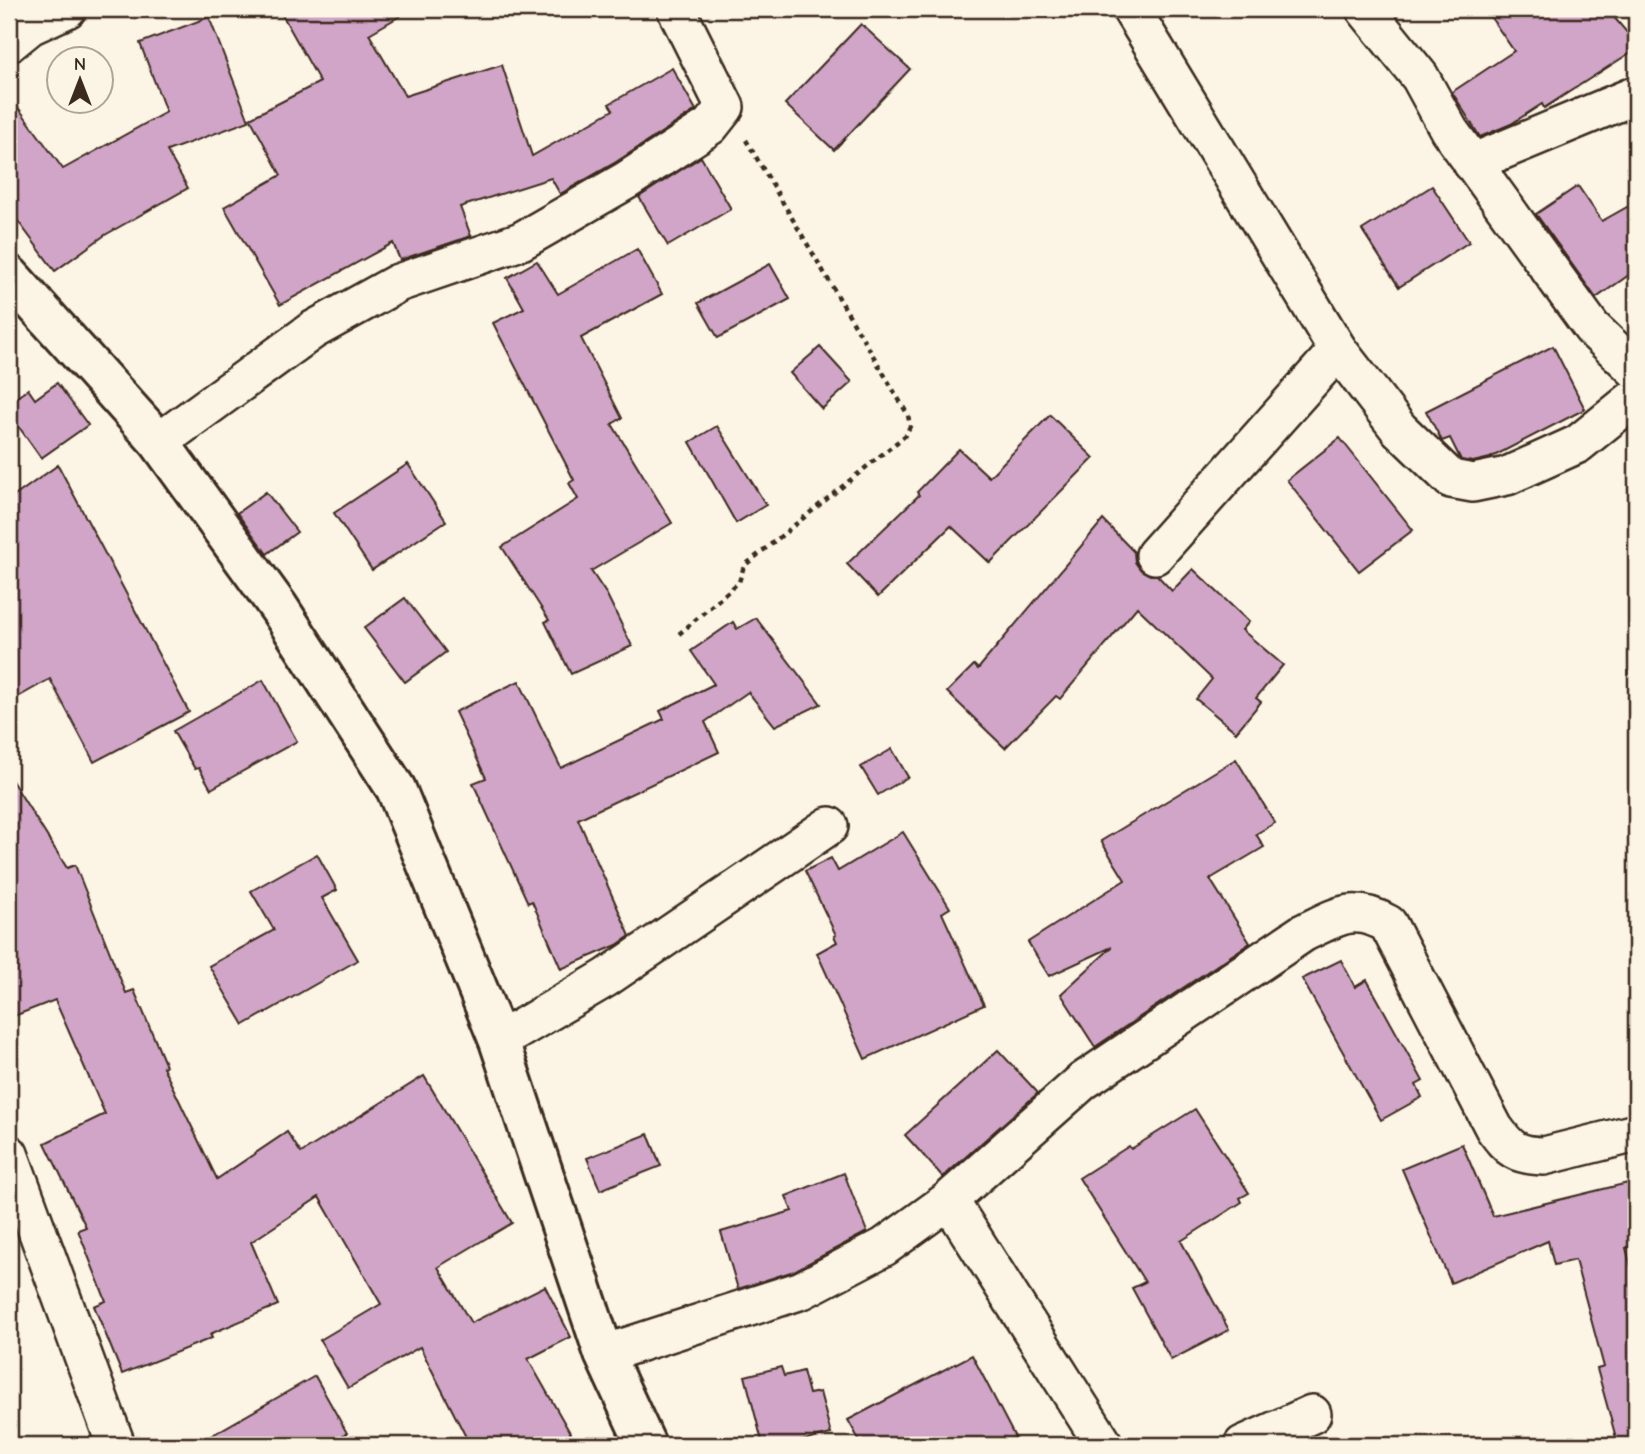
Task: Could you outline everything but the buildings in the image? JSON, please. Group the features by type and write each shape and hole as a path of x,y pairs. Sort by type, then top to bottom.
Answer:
{"street":[{"path":"9,43 30,26 67,9"},
{"path":"159,442 313,330 397,283 521,241 627,180 710,126 725,107 676,9"},
{"path":"1131,9 1338,350 1399,429 1451,479 1473,483 1507,476 1578,443 1636,397"},
{"path":"1365,9 1420,77 1449,130 1592,328 1636,370"},
{"path":"1472,163 1636,95"},
{"path":"9,275 159,442 279,608 396,789 499,1041 604,1354 646,1445"},
{"path":"1155,555 1338,350"},
{"path":"499,1041 606,978 829,826"},
{"path":"604,1354 802,1290 884,1247 949,1200 1083,1081 1303,933 1342,914 1370,914 1388,924 1494,1128 1508,1147 1528,1155 1544,1156 1636,1133"},
{"path":"9,1154 116,1445"},
{"path":"949,1200 1104,1445"},
{"path":"1243,1445 1312,1414"}],"path":[{"path":"679,634 739,582 744,566 906,435 910,425 908,415 725,107"}]}
